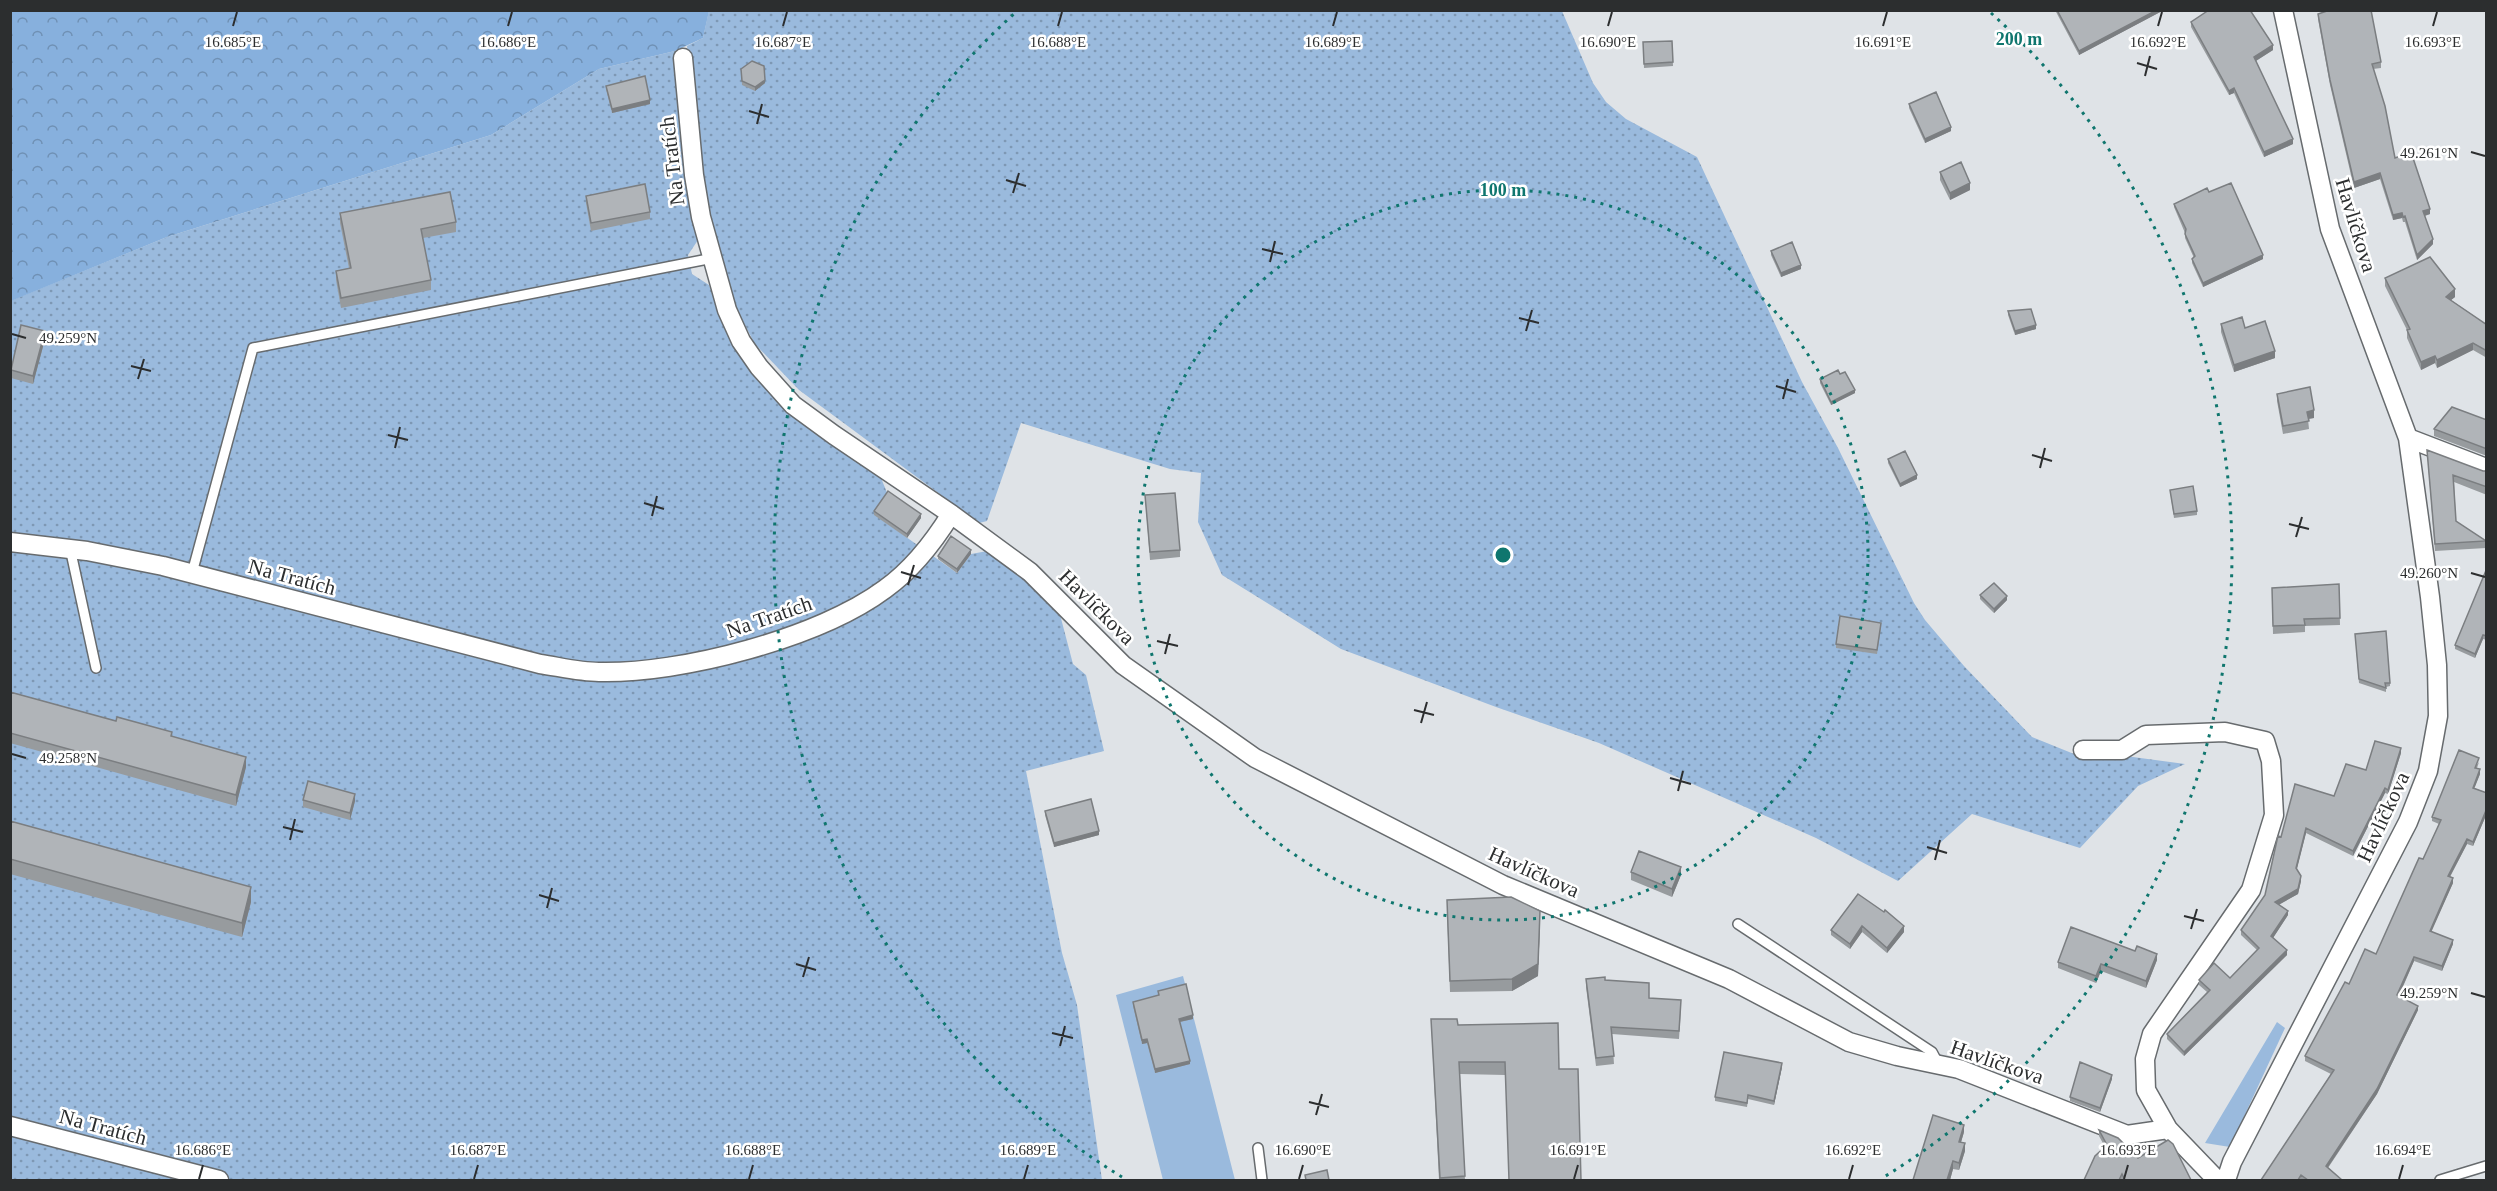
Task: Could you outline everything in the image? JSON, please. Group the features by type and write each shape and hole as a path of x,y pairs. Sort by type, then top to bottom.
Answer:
{"street":[{"name":"Havlíčkova","path":"2226,1180 2232,1162 2408,822 2428,771 2438,716 2438,665 2408,438 2330,229 2280,13"},
{"name":"Na Tratích","path":"10,542 70,548 192,573 540,664 599,672 723,657 795,634 836,617 885,590 928,550 951,514 793,405 775,387 741,341 727,310 701,217 694,175 683,58"},
{"path":"2408,438 2487,468"},
{"name":"Havlíčkova","path":"951,514 1030,572 1123,664 1255,758 1503,885 1729,979 1849,1042 1897,1056 1959,1069 2127,1135 2168,1129"},
{"path":"2083,750 2122,750 2146,735 2225,732 2265,741 2271,761 2274,815 2251,890 2152,1034 2145,1059 2146,1090 2168,1129 2217,1180"},
{"name":"Na Tratích","path":"10,1126 219,1180"}],"lane":[{"path":"192,573 253,348 713,258"},
{"path":"70,548 96,668"},
{"path":"1738,924 1932,1052 1940,1065"},
{"path":"1258,1148 1262,1180"},
{"path":"2440,1180 2487,1166"}],"shaded area":[{"path":"709,10 1562,11 1593,83 1606,102 1626,119 1697,157 1802,382 1838,448 1914,603 1925,620 1964,666 2032,737 2079,756 2118,755 2185,764 2138,786 2080,848 1972,814 1898,881 1816,838 1599,743 1341,649 1222,575 1198,522 1201,473 1170,469 1021,423 987,521 979,523 799,390 755,344 732,301 708,205 687,46 703,38"},
{"path":"675,51 679,60 682,148 698,240 688,255 692,274 709,285 728,336 755,378 798,420 881,478 888,495 875,515 957,573 971,554 993,550 1058,607 1073,664 1086,675 1104,751 1026,771 1062,953 1077,1005 1102,1180 11,1180 10,301 167,237 491,135 599,69"},
{"path":"1183,976 1235,1180 1163,1180 1116,995"},
{"path":"2277,1022 2285,1028 2230,1147 2205,1143"}],"green space":[{"path":"10,11 709,11 703,38 675,51 599,69 491,135 167,237 11,301"}],"building":[{"path":"2057,10 2157,10 2079,51"},
{"path":"2209,10 2250,10 2273,45 2254,57 2293,139 2264,152 2234,88 2229,91 2191,22"},
{"path":"2330,10 2371,10 2381,62 2372,64 2385,106 2395,158 2411,152 2430,209 2423,211 2433,239 2417,255 2405,216 2403,217 2402,213 2393,215 2380,173 2354,182 2330,80 2318,14"},
{"path":"1672,41 1673,62 1644,64 1643,42"},
{"path":"752,61 764,66 765,80 755,87 742,81 741,69"},
{"path":"645,76 650,100 612,109 606,86"},
{"path":"1936,92 1951,127 1925,139 1909,104"},
{"path":"1961,162 1970,183 1950,193 1940,172"},
{"path":"2231,183 2263,255 2203,283 2192,259 2195,256 2185,234 2186,229 2174,204 2207,188 2209,192"},
{"path":"645,184 650,212 591,223 586,196"},
{"path":"450,192 456,222 421,229 431,280 341,298 336,271 351,268 340,213"},
{"path":"1792,242 1801,265 1781,273 1771,251"},
{"path":"2430,257 2455,289 2446,297 2487,325 2487,351 2473,343 2437,360 2435,356 2421,362 2407,330 2410,329 2385,278"},
{"path":"2031,309 2036,325 2015,331 2008,311"},
{"path":"2242,317 2245,328 2265,321 2275,351 2234,365 2221,324"},
{"path":"21,325 45,331 33,376 11,370"},
{"path":"1838,370 1840,374 1845,372 1855,390 1831,402 1820,379"},
{"path":"2310,387 2314,410 2307,412 2309,421 2283,426 2277,394"},
{"path":"2452,407 2487,420 2487,449 2434,429"},
{"path":"2427,450 2487,471 2487,487 2453,475 2456,521 2486,541 2435,544"},
{"path":"1905,451 1917,475 1900,484 1888,459"},
{"path":"2193,486 2197,511 2174,514 2170,490"},
{"path":"888,491 921,514 907,534 874,511"},
{"path":"1175,493 1180,550 1150,552 1145,495"},
{"path":"951,536 971,550 957,569 938,556"},
{"path":"2487,568 2487,636 2483,635 2475,654 2455,645"},
{"path":"1994,583 2007,596 1994,609 1980,595"},
{"path":"2339,584 2340,618 2304,619 2305,625 2273,626 2272,588"},
{"path":"1840,616 1881,623 1877,650 1836,644"},
{"path":"2386,631 2390,683 2385,683 2386,688 2359,679 2355,634"},
{"path":"10,692 116,721 117,717 172,732 171,736 246,757 236,795 10,733"},
{"path":"2375,741 2401,748 2388,790 2385,788 2353,851 2306,828 2296,868 2301,876 2298,889 2275,902 2288,911 2271,936 2287,950 2184,1052 2167,1034 2210,990 2199,980 2214,963 2230,978 2259,948 2241,930 2265,895 2278,836 2281,837 2295,784 2334,796 2346,764 2366,770"},
{"path":"2459,750 2479,758 2475,768 2480,769 2473,788 2487,793 2487,808 2473,842 2467,839 2448,876 2453,878 2430,931 2453,940 2442,966 2414,957 2397,995 2418,1006 2377,1089 2326,1166 2342,1180 2308,1180 2301,1175 2298,1180 2261,1180 2334,1070 2305,1056 2345,982 2349,984 2365,949 2376,954 2419,858 2423,859 2441,820 2432,817"},
{"path":"308,781 355,794 350,813 303,800"},
{"path":"1091,799 1099,831 1054,843 1045,811"},
{"path":"10,821 251,887 242,923 10,859"},
{"path":"1639,851 1681,867 1672,889 1631,872"},
{"path":"1858,894 1884,912 1885,910 1904,926 1887,948 1862,926 1850,944 1831,930"},
{"path":"1511,897 1540,911 1538,964 1512,979 1450,981 1447,900"},
{"path":"2071,927 2135,951 2137,946 2157,954 2146,981 2101,964 2096,976 2058,962"},
{"path":"1605,977 1605,980 1649,983 1649,998 1681,1000 1679,1031 1611,1027 1614,1056 1596,1058 1586,979"},
{"path":"1186,984 1193,1015 1179,1019 1190,1061 1155,1069 1147,1039 1142,1040 1133,1002 1159,995 1158,991"},
{"path":"1431,1019 1457,1019 1458,1025 1558,1023 1559,1069 1578,1069 1581,1180 1509,1180 1505,1062 1459,1062 1465,1176 1440,1178"},
{"path":"1724,1052 1782,1063 1774,1101 1748,1095 1747,1103 1715,1097"},
{"path":"2080,1062 2112,1075 2100,1108 2070,1097"},
{"path":"1933,1115 1964,1125 1959,1142 1965,1143 1959,1163 1953,1161 1947,1180 1913,1180"},
{"path":"2099,1130 2118,1138 2138,1158 2168,1140 2173,1144 2191,1180 2125,1180 2122,1174 2119,1180 2084,1180 2095,1156 2107,1145"},
{"path":"1327,1170 1329,1180 1306,1180 1305,1175"}]}
